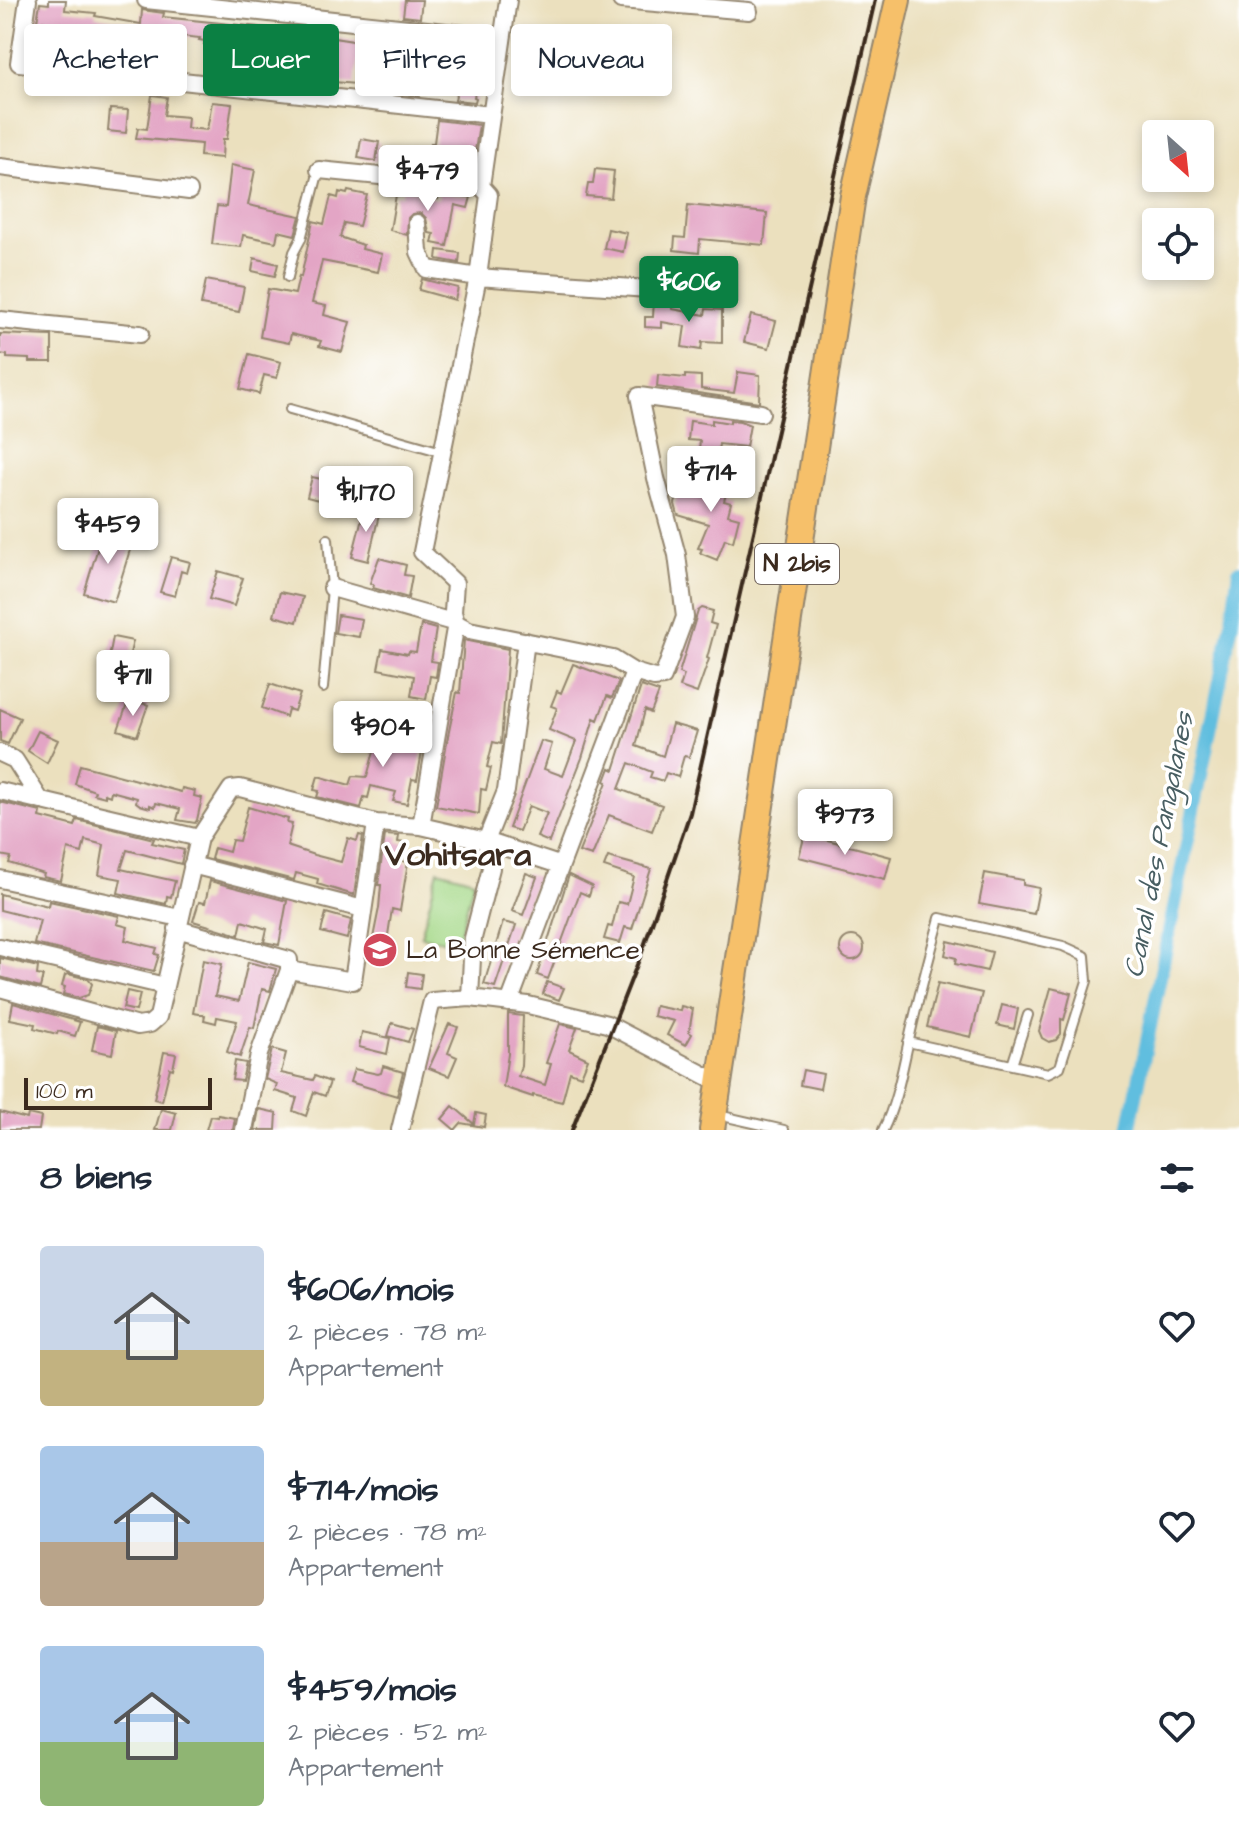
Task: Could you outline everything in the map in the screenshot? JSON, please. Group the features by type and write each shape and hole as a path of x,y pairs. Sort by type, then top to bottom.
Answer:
{"main road":[{"name":"N 2bis","path":"713,1122 853,196 898,0"}],"street":[{"path":"28,0 19,63 491,115"},
{"path":"146,0 502,38"},
{"path":"481,186 508,0"},
{"path":"621,0 749,11"},
{"path":"0,167 189,191"},
{"path":"319,170 481,186 489,195 478,277 422,552 455,583 453,612 456,623 421,826"},
{"path":"417,223 419,252 427,269 478,277 662,290"},
{"path":"0,320 140,334"},
{"path":"332,588 456,623 469,630 613,659 634,672 654,678 663,677 685,617 677,555 656,478 639,396 761,413"},
{"path":"470,998 473,938 491,868 486,841 506,791 526,641"},
{"path":"509,1003 634,672"},
{"path":"0,753 15,760 41,801"},
{"path":"0,988 138,1026 150,1024 158,1017 199,838 231,789 240,788 376,823 421,826 486,841 559,865"},
{"path":"0,791 199,838"},
{"path":"289,970 353,981 376,823"},
{"path":"192,865 363,909"},
{"path":"0,879 178,923 289,960 289,970 259,1054 244,1130"},
{"path":"0,947 165,986"},
{"path":"400,1130 432,1001 470,998 528,1005 614,1027 718,1082"}],"lane":[{"path":"288,277 319,170"},
{"path":"290,409 443,452"},
{"path":"323,688 332,588 328,539"},
{"path":"883,1130 891,1114 908,1042 940,918 1063,946 1085,956 1087,981 1060,1067 1048,1073 908,1042"},
{"path":"1012,1065 1028,1015"},
{"path":"713,1122 784,1130"}],"green space":[{"path":"438,870 474,880 457,944 421,936"}],"building":[{"path":"49,0 66,0 65,10 96,13 95,16 141,24 54,24 37,21 40,3 49,4"},
{"path":"405,0 422,0 420,18 403,16"},
{"path":"142,10 164,13 163,17 230,24 203,24 203,41 187,37 187,24 141,24"},
{"path":"339,39 355,41 355,84 339,82"},
{"path":"152,96 167,97 164,115 188,117 187,128 207,130 212,102 232,104 227,139 223,139 222,158 200,156 201,144 136,138 138,128 147,129"},
{"path":"456,96 476,98 475,102 455,100"},
{"path":"110,109 128,110 126,133 108,131"},
{"path":"437,120 479,125 475,151 467,150 464,171 472,174 427,166 425,148 430,149 431,143 434,143"},
{"path":"361,139 379,142 376,161 358,158"},
{"path":"231,165 255,170 248,205 300,216 295,235 278,231 276,242 243,235 241,247 212,244 217,206 226,207"},
{"path":"595,169 614,171 611,198 586,196 588,184 593,184"},
{"path":"403,189 438,199 439,193 471,197 468,208 455,205 447,246 432,243 434,234 429,233 426,218 421,213 408,218 407,235 390,230 396,195 401,196"},
{"path":"348,191 367,195 359,226 344,223 340,237 363,245 362,249 382,254 378,272 322,261 312,303 326,306 324,315 350,322 342,352 319,346 321,341 291,334 289,343 260,337 268,289 295,294 313,221 324,224 331,196 338,198 339,192 347,194"},
{"path":"688,205 767,213 764,245 700,239 699,253 674,250 675,237 685,238"},
{"path":"608,229 627,233 623,252 604,248"},
{"path":"438,250 460,253 459,263 437,259"},
{"path":"254,258 278,264 275,276 252,271"},
{"path":"422,279 458,288 455,300 419,290"},
{"path":"206,280 244,287 239,312 201,305"},
{"path":"672,294 672,309 705,315 706,309 722,310 722,343 702,342 701,350 682,347 685,326 662,322 662,328 645,327 645,317 653,317 654,300 666,300"},
{"path":"751,315 776,321 769,348 744,342"},
{"path":"0,334 52,336 52,362 7,358 7,355 0,354"},
{"path":"249,354 281,362 277,378 264,375 259,394 240,389"},
{"path":"738,372 760,375 759,402 657,387 658,375 701,376 701,389 734,393"},
{"path":"712,420 740,421 750,425 746,447 719,444 714,474 696,471 700,441 688,440 690,421 712,424"},
{"path":"716,469 732,474 724,501 731,503 728,515 739,518 733,542 725,539 717,560 700,553 702,549 698,548 708,524 678,515 675,504 679,489 708,497"},
{"path":"312,477 335,482 330,503 307,497"},
{"path":"365,506 380,511 368,561 352,557"},
{"path":"103,531 133,540 114,602 84,593"},
{"path":"171,557 190,562 187,573 181,571 175,596 160,592"},
{"path":"379,558 406,565 404,575 412,576 408,598 373,588 374,585 370,583"},
{"path":"218,571 243,578 234,606 209,599"},
{"path":"280,592 303,597 297,622 274,616"},
{"path":"702,608 713,611 710,623 716,625 709,659 697,693 680,687 684,675 679,673 698,611"},
{"path":"338,615 362,619 359,637 335,633"},
{"path":"421,625 436,629 431,661 438,662 436,677 430,676 426,699 411,696 414,676 378,669 382,649 408,654 409,651 416,652"},
{"path":"113,637 133,641 128,662 109,658"},
{"path":"464,640 508,649 501,744 493,742 487,767 491,768 486,790 481,789 479,814 436,806 457,692 460,693"},
{"path":"573,664 619,681 612,698 607,696 598,720 594,718 549,842 537,837 547,813 529,806 519,831 509,828 541,741 552,744 544,769 563,776 576,741 549,730 557,708 551,706 557,691 561,693"},
{"path":"270,684 300,694 294,711 288,709 286,717 262,708"},
{"path":"641,686 659,692 651,713 645,710 636,746 663,756 672,724 697,731 689,757 684,756 678,777 666,773 663,781 650,777 652,772 629,763 619,789 662,805 652,831 609,815 592,856 579,852 610,768 614,770"},
{"path":"129,699 148,705 137,736 118,730"},
{"path":"0,709 20,718 8,744 0,741"},
{"path":"405,715 428,718 417,780 412,779 407,804 393,801 396,792 371,786 361,808 317,797 319,791 314,790 318,776 350,785 353,776 367,777 376,744 400,750"},
{"path":"38,731 58,740 47,763 28,751"},
{"path":"80,765 181,792 182,788 195,791 194,796 202,798 197,820 195,823 177,820 180,809 156,803 155,807 150,805 150,808 136,802 137,798 111,791 110,796 105,794 105,797 94,794 95,791 75,784"},
{"path":"0,802 41,812 40,817 75,826 77,820 154,839 152,843 184,850 181,864 127,850 121,869 175,881 171,897 167,896 166,904 118,893 121,879 99,875 104,845 85,840 82,853 68,849 61,881 9,863 11,857 0,855"},
{"path":"248,807 288,819 287,823 292,824 287,846 341,862 348,838 357,841 359,835 363,836 354,895 317,884 318,879 296,873 294,880 211,859 214,848 229,852 232,840 239,841"},
{"path":"805,834 891,857 885,879 799,857"},
{"path":"385,835 399,836 398,842 405,843 402,861 408,862 400,911 392,909 384,961 369,958 379,908 381,885 378,885"},
{"path":"608,857 651,869 632,929 625,927 620,943 604,939 608,926 612,927 618,902 627,904 634,877 604,867"},
{"path":"526,873 537,877 523,915 512,911"},
{"path":"985,873 1023,880 1023,885 1039,888 1034,914 979,904"},
{"path":"569,875 592,886 589,896 580,892 548,979 537,975"},
{"path":"210,881 287,901 279,945 264,942 267,929 242,921 239,935 193,921 199,902 205,903"},
{"path":"0,894 48,906 49,901 119,916 117,924 128,927 125,940 157,948 155,954 159,955 154,971 34,944 40,920 0,910"},
{"path":"326,913 351,920 347,939 321,932"},
{"path":"503,922 516,925 495,987 484,984"},
{"path":"852,936 861,939 864,948 861,957 852,960 843,957 840,948 843,939"},
{"path":"948,941 992,952 987,971 955,964 956,958 945,955"},
{"path":"0,958 38,967 37,975 43,976 40,988 0,977"},
{"path":"203,960 222,964 215,996 239,1001 248,962 276,969 270,991 262,989 254,1028 250,1027 240,1057 227,1052 237,1021 217,1017 216,1023 204,1020 205,1015 193,1013"},
{"path":"408,972 422,974 420,989 406,987"},
{"path":"68,974 88,979 92,984 88,995 79,998 63,994 65,987 62,986"},
{"path":"547,982 564,988 559,1000 543,994"},
{"path":"938,983 982,993 971,1037 927,1027"},
{"path":"1051,988 1071,993 1064,1020 1061,1019 1061,1034 1049,1042 1042,1038 1039,1031"},
{"path":"127,991 140,994 136,1011 123,1008"},
{"path":"13,1003 80,1022 75,1036 34,1028 35,1024 10,1019"},
{"path":"1002,1005 1018,1009 1014,1029 997,1025"},
{"path":"655,1006 680,1011 681,1006 693,1009 689,1032 692,1034 686,1045 667,1035 674,1021 653,1016"},
{"path":"508,1014 523,1016 518,1076 545,1085 551,1064 546,1063 560,1024 577,1028 569,1050 588,1059 581,1076 570,1072 562,1102 503,1087 508,1054"},
{"path":"392,1023 413,1029 408,1042 388,1036"},
{"path":"449,1024 458,1027 448,1053 457,1057 449,1076 429,1068"},
{"path":"97,1026 116,1031 112,1054 92,1050"},
{"path":"362,1032 390,1038 387,1054 359,1047"},
{"path":"272,1049 286,1053 281,1073 313,1080 315,1076 330,1082 325,1096 314,1092 306,1116 293,1111 297,1098 275,1091 277,1084 265,1079"},
{"path":"164,1052 176,1054 162,1101 154,1099"},
{"path":"235,1061 246,1063 242,1081 232,1080"},
{"path":"383,1066 403,1072 397,1096 350,1082 354,1069 378,1074"},
{"path":"803,1070 823,1074 820,1089 800,1085"},
{"path":"453,1106 474,1124 476,1113 486,1115 484,1127 461,1123 455,1130 442,1119"},
{"path":"161,1109 176,1113 172,1130 155,1130"},
{"path":"259,1109 277,1113 276,1130 255,1130"},
{"path":"0,1112 27,1119 28,1114 41,1117 39,1130 0,1130"},
{"path":"210,1116 235,1118 233,1130 206,1130"}],"waterway":[{"name":"Canal des Pangalanes","path":"1129,1130 1231,627 1239,571"}],"railway":[{"path":"572,1130 642,952 690,813 875,0"}],"place":[{"name":"La Bonne Sémence","path":"380,950"}],"district":[{"name":"Vohitsara","path":"458,855"}]}
